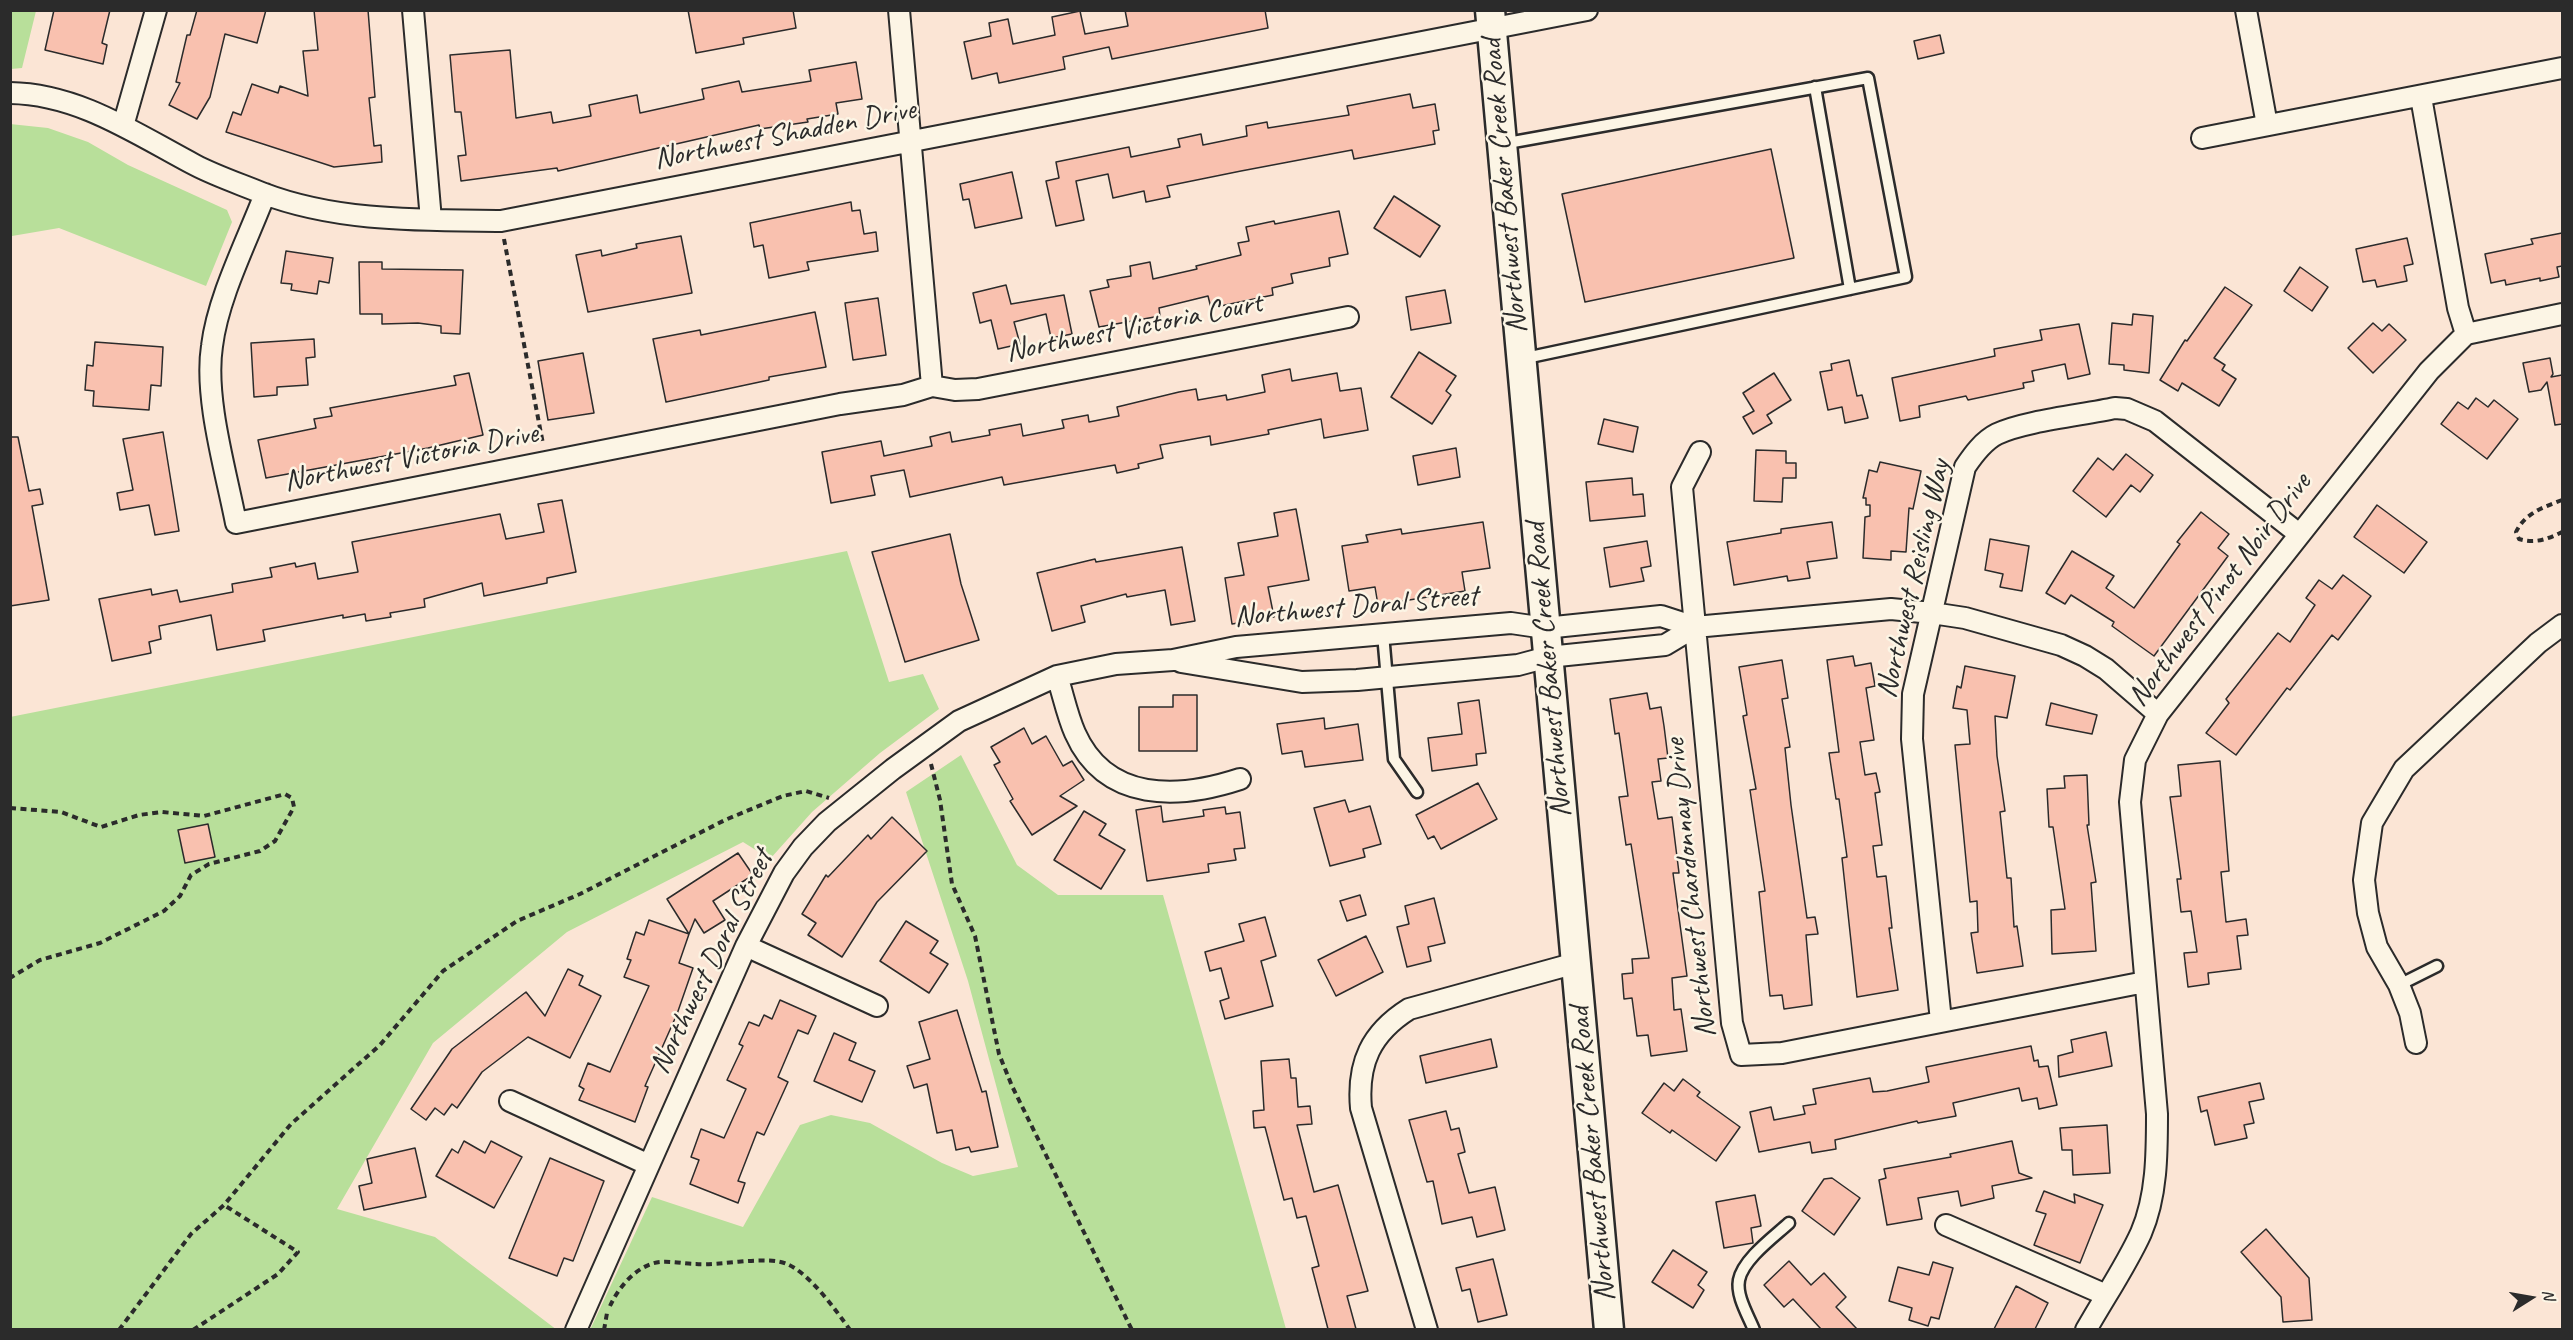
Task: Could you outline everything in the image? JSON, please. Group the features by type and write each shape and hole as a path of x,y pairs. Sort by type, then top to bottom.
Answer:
{"main road":[{"name":"Northwest Baker Creek Road","path":"1490,20 1609,1329"}],"street":[{"path":"123,126 156,10"},
{"path":"413,10 431,220"},
{"path":"899,10 932,386"},
{"name":"Northwest Shadden Drive","path":"10,93 38,94 83,106 198,167 265,194 359,215 431,220 501,221 910,142 1490,20 1587,10"},
{"path":"2246,10 2267,125"},
{"path":"2202,138 2562,68"},
{"path":"2421,97 2458,308 2466,334 2562,314"},
{"name":"Northwest Victoria Drive","path":"265,194 224,300 212,345 210,375 236,523 840,404 903,395 932,386"},
{"name":"Northwest Victoria Court","path":"932,386 955,390 978,389 1348,316"},
{"name":"Northwest Pinot Noir Drive","path":"2086,1329 2142,1231 2151,1198 2157,1156 2157,1114 2130,802 2135,760 2158,714 2429,371 2466,334"},
{"name":"Northwest Reisling Way","path":"1941,1022 1912,739 1913,694 1965,467 1988,440 2009,429 2115,408 2140,413 2155,421 2299,534"},
{"path":"1700,452 1682,487 1695,627 1891,609 1932,613 1986,624 2061,645 2106,669 2158,714"},
{"name":"Northwest Doral Street","path":"576,1329 746,946 784,873 803,847 844,808 959,721 1057,675 1116,664 1173,660 1236,647 1511,623 1545,628 1661,616 1695,627"},
{"path":"2416,1043 2410,1013 2399,985 2377,947 2368,913 2364,880 2372,823 2404,769 2538,643 2562,625"},
{"name":"Northwest Doral Street","path":"1173,660 1302,682 1387,677 1518,665 1548,657 1665,645 1695,627"},
{"name":"Northwest Chardonnay Drive","path":"1695,627 1732,1023 1741,1055 1782,1053 2145,982"},
{"path":"1057,675 1076,734 1090,757 1107,773 1134,788 1164,793 1214,788 1240,778"},
{"path":"746,946 877,1006"},
{"path":"1426,1329 1361,1108 1360,1088 1369,1051 1379,1032 1391,1020 1409,1009 1576,963"},
{"path":"510,1101 649,1165"},
{"path":"1946,1225 2106,1295"}],"lane":[{"path":"1502,144 1868,78 1906,277 1521,359"},
{"path":"1815,87 1850,290"},
{"path":"1383,634 1394,759 1417,792"},
{"path":"2399,985 2437,966"},
{"path":"1754,1329 1742,1303 1739,1279 1752,1256 1789,1223"}],"path":[{"path":"501,221 547,462"},
{"path":"2562,500 2529,515 2520,523 2516,532 2519,538 2528,542 2546,539 2562,532"},
{"path":"925,745 940,800 952,884 975,936 999,1054 1012,1086 1132,1329"},
{"path":"119,1329 191,1234 224,1205 291,1124 380,1045 442,971 517,921 580,894 725,820 783,796 806,791 824,794 844,808"},
{"path":"10,808 36,808 61,812 101,827 117,824 139,815 162,812 204,816 285,794 292,798 294,807 275,841 260,851 209,864 191,875 180,896 164,911 100,943 40,960 10,978"},
{"path":"193,1329 278,1274 298,1252 224,1205"},
{"path":"604,1329 606,1316 617,1291 633,1275 652,1263 724,1265 752,1261 787,1264 812,1283 850,1329"}],"green space":[{"path":"11,10 36,11 22,68 11,69"},
{"path":"10,124 48,128 88,142 128,165 227,210 232,222 206,286 59,228 12,236"},
{"path":"847,551 889,682 923,674 939,709 880,753 812,812 770,859 743,842 567,932 433,1043 337,1209 435,1237 557,1330 11,1329 10,717"},
{"path":"961,755 1017,865 1058,895 1163,895 1286,1329 590,1330 652,1197 743,1227 800,1125 831,1115 870,1123 942,1163 973,1176 1018,1167 968,981 906,792"}],"building":[{"path":"54,10 110,10 102,43 107,45 103,64 45,50"},
{"path":"197,10 266,10 257,43 225,34 210,97 197,119 169,105 180,83 176,82 187,35 190,35"},
{"path":"314,10 368,10 375,97 369,98 374,146 381,145 382,162 334,167 226,132 233,112 241,115 252,84 278,93 280,86 308,96 303,51 318,50"},
{"path":"688,10 793,10 796,28 743,38 744,44 696,53"},
{"path":"1125,10 1265,10 1268,28 1112,59 1109,47 1063,57 1065,69 999,83 997,73 972,79 964,42 991,36 989,23 1008,19 1013,44 1055,35 1052,17 1080,11 1085,34 1128,26"},
{"path":"1940,35 1944,53 1918,59 1914,41"},
{"path":"510,50 516,118 551,112 553,123 591,116 589,105 637,95 640,113 704,99 702,89 739,81 742,92 811,81 809,70 856,62 862,99 836,103 838,114 807,119 808,122 760,129 759,125 558,171 557,168 461,181 458,156 466,155 461,112 455,112 450,55"},
{"path":"1410,94 1413,108 1435,104 1439,130 1433,131 1435,144 1354,159 1352,150 1241,171 1167,186 1170,197 1146,202 1144,191 1113,198 1108,174 1076,181 1084,220 1056,226 1046,181 1059,178 1056,162 1129,147 1131,157 1180,147 1178,139 1201,134 1203,145 1247,136 1246,126 1267,122 1268,128 1349,115 1347,106"},
{"path":"1771,149 1794,258 1585,302 1562,194"},
{"path":"1012,172 1022,218 975,228 969,199 963,200 960,184"},
{"path":"1394,196 1440,226 1420,257 1374,228"},
{"path":"851,202 852,211 860,210 864,234 876,232 878,251 807,262 809,270 769,278 763,245 754,247 750,223"},
{"path":"1339,211 1348,254 1329,258 1330,266 1291,274 1293,283 1272,288 1273,295 1211,308 1208,296 1159,308 1160,316 1099,327 1090,291 1109,287 1107,280 1131,276 1130,266 1150,262 1153,279 1197,269 1196,266 1241,255 1238,243 1249,241 1246,227 1274,221 1275,224"},
{"path":"2562,233 2562,266 2557,267 2559,277 2540,281 2540,278 2506,285 2505,280 2491,283 2485,254 2533,244 2531,239"},
{"path":"681,236 692,293 588,312 576,255 601,250 602,256 637,248 636,244"},
{"path":"2407,238 2413,264 2404,266 2407,281 2377,287 2375,280 2363,282 2356,249"},
{"path":"286,251 333,258 329,283 319,281 317,294 291,290 292,284 281,283"},
{"path":"359,262 382,262 382,269 463,270 460,334 441,333 441,326 418,323 382,324 382,314 360,314"},
{"path":"2300,267 2328,287 2312,311 2284,291"},
{"path":"1006,285 1011,304 1064,295 1072,334 1051,338 1046,314 1014,322 1020,344 998,349 991,320 980,323 973,293"},
{"path":"2225,287 2252,305 2214,358 2225,365 2222,370 2236,379 2219,406 2182,383 2178,391 2160,380 2185,340 2187,341"},
{"path":"1445,290 1451,323 1411,330 1406,297"},
{"path":"878,298 886,355 853,360 845,303"},
{"path":"815,312 826,367 769,377 769,380 666,402 653,339 700,330 701,335"},
{"path":"2133,314 2153,316 2149,373 2124,370 2124,365 2109,364 2112,323 2132,325"},
{"path":"2373,323 2382,331 2389,324 2406,340 2373,373 2348,348"},
{"path":"2079,324 2090,374 2068,379 2065,364 2032,371 2034,381 2023,383 2024,388 1968,400 1966,396 1919,406 1920,417 1900,421 1892,378 1995,356 1994,349 2042,340 2040,330"},
{"path":"314,339 315,357 306,358 308,385 277,387 277,395 254,397 251,343"},
{"path":"95,342 163,347 161,386 151,385 149,410 93,406 94,391 85,390 87,365 93,366"},
{"path":"1419,352 1456,376 1446,391 1451,395 1432,424 1391,397"},
{"path":"583,353 594,413 548,420 538,361"},
{"path":"2550,358 2553,374 2551,377 2562,375 2562,424 2555,425 2547,382 2541,390 2529,392 2523,363"},
{"path":"1849,360 1857,396 1862,395 1868,418 1845,423 1842,407 1828,410 1820,372 1832,370 1831,364"},
{"path":"1290,369 1292,381 1337,373 1340,391 1361,388 1368,430 1324,438 1321,419 1268,430 1269,434 1211,445 1210,436 1160,445 1163,458 1138,464 1139,468 1117,473 1115,465 1004,485 1002,477 910,497 904,470 871,476 875,495 831,503 822,452 881,441 884,456 932,446 930,437 950,432 952,442 990,435 989,430 1021,424 1023,436 1064,428 1062,420 1088,415 1089,422 1119,416 1117,407 1196,389 1198,400 1226,395 1227,400 1265,392 1262,375"},
{"path":"469,373 483,435 428,448 266,478 258,440 316,428 314,419 332,416 330,408 456,385 454,376"},
{"path":"1774,373 1791,400 1767,415 1772,423 1753,434 1743,417 1754,411 1743,393"},
{"path":"2476,398 2488,407 2494,400 2518,419 2487,459 2441,424 2458,402 2468,409"},
{"path":"1604,419 1638,427 1633,452 1598,444"},
{"path":"163,432 179,531 155,535 149,505 120,510 117,493 133,490 123,439"},
{"path":"10,437 18,437 29,491 40,489 43,504 32,506 49,600 10,606"},
{"path":"1456,448 1460,477 1418,485 1413,456"},
{"path":"1756,450 1786,451 1786,463 1796,463 1796,478 1783,478 1782,502 1754,501"},
{"path":"2126,454 2153,475 2140,492 2131,485 2106,517 2073,491 2098,458 2113,470"},
{"path":"1880,462 1921,471 1913,509 1909,508 1906,552 1891,551 1891,560 1863,558 1865,517 1870,516 1870,505 1866,505 1866,498 1863,498 1869,470 1877,472"},
{"path":"1632,478 1633,495 1643,494 1645,516 1590,521 1586,482"},
{"path":"562,500 576,572 547,578 547,583 484,596 482,583 424,599 425,607 390,613 391,617 366,621 365,614 343,618 343,615 263,630 265,641 217,650 211,615 159,626 161,639 149,642 151,653 112,661 99,599 151,589 152,595 177,590 180,602 233,592 232,584 272,577 270,568 295,563 296,567 315,563 318,579 358,572 352,542 500,514 506,539 544,532 538,504"},
{"path":"2377,505 2427,542 2404,573 2354,537"},
{"path":"1296,509 1309,580 1268,587 1274,617 1232,624 1225,578 1244,575 1238,543 1278,536 1274,513"},
{"path":"2201,512 2229,534 2218,548 2228,556 2154,656 2112,626 2114,622 2071,595 2065,604 2046,593 2072,551 2114,576 2106,588 2134,608 2180,544 2177,542"},
{"path":"1483,522 1490,568 1462,572 1465,591 1378,605 1375,587 1349,591 1342,546 1368,542 1366,535 1401,529 1402,534"},
{"path":"1832,522 1837,558 1807,562 1810,578 1788,581 1787,576 1734,585 1727,542 1781,533 1781,529"},
{"path":"950,534 961,584 979,640 905,662 872,552"},
{"path":"1990,539 2029,546 2022,591 2000,587 2003,574 1985,570"},
{"path":"1647,541 1651,566 1641,568 1644,581 1610,587 1604,548"},
{"path":"1182,547 1195,621 1171,625 1165,590 1127,597 1126,594 1081,606 1085,622 1052,631 1037,573 1095,559 1096,562"},
{"path":"2343,575 2371,596 2338,640 2332,635 2290,690 2287,688 2236,755 2206,733 2229,703 2226,699 2278,633 2290,642 2315,605 2306,598 2319,580 2332,589"},
{"path":"1853,656 1855,666 1871,663 1875,686 1866,688 1874,740 1860,742 1865,775 1876,773 1880,792 1875,793 1882,845 1873,846 1877,877 1886,876 1892,928 1889,928 1898,990 1857,997 1842,858 1847,857 1839,799 1836,799 1829,753 1839,752 1827,660"},
{"path":"1782,660 1788,698 1782,699 1790,747 1785,748 1791,805 1807,918 1815,917 1818,934 1806,935 1812,1005 1784,1009 1782,995 1770,996 1759,892 1765,891 1750,790 1756,789 1743,716 1747,715 1739,667"},
{"path":"1965,666 2015,676 2007,718 1995,716 1997,756 2005,811 2000,812 2007,878 2011,878 2014,927 2017,926 2023,966 1977,973 1971,933 1978,932 1977,901 1970,902 1955,745 1970,744 1967,710 1953,708 1957,686 1961,688"},
{"path":"1647,693 1650,709 1661,707 1664,726 1668,758 1658,759 1661,781 1652,782 1658,819 1672,817 1679,873 1673,873 1687,976 1672,978 1674,1010 1681,1009 1687,1051 1651,1056 1648,1035 1637,1036 1632,998 1624,999 1622,974 1633,973 1632,959 1649,958 1631,844 1626,845 1619,797 1628,796 1619,733 1615,734 1610,699"},
{"path":"1173,695 1197,695 1197,751 1139,751 1139,707 1173,707"},
{"path":"1479,700 1486,753 1476,754 1477,765 1432,771 1428,738 1462,734 1458,703"},
{"path":"2051,703 2097,715 2092,734 2046,725"},
{"path":"1324,718 1325,729 1358,724 1363,760 1305,767 1302,751 1282,754 1277,724"},
{"path":"1024,728 1032,744 1046,736 1063,766 1072,761 1084,780 1060,796 1077,806 1032,835 1010,801 1013,799 994,765 1000,762 991,747"},
{"path":"2220,761 2229,871 2221,872 2226,922 2246,919 2248,935 2237,936 2241,969 2208,973 2209,984 2188,987 2184,953 2197,952 2191,911 2181,912 2177,879 2181,879 2170,797 2181,796 2178,765"},
{"path":"2087,775 2089,825 2087,825 2096,882 2091,883 2096,951 2052,954 2051,910 2065,909 2053,827 2049,827 2047,789 2065,788 2064,776"},
{"path":"1478,783 1497,819 1441,849 1434,836 1428,839 1416,815"},
{"path":"1345,800 1349,812 1370,806 1381,844 1363,849 1365,857 1330,866 1314,808"},
{"path":"1161,806 1163,822 1204,816 1203,810 1225,807 1226,814 1240,812 1245,848 1234,849 1236,860 1208,864 1209,872 1147,881 1136,810"},
{"path":"1084,811 1106,824 1099,835 1125,850 1101,889 1054,860"},
{"path":"892,817 927,851 877,902 842,957 808,935 816,923 802,914 826,875 828,877 868,835 871,839"},
{"path":"208,824 215,857 185,863 178,830"},
{"path":"738,853 753,875 713,901 725,920 704,933 695,919 689,934 667,899"},
{"path":"1360,895 1366,915 1347,921 1340,901"},
{"path":"1434,898 1445,943 1428,947 1431,961 1407,967 1397,927 1409,924 1405,906"},
{"path":"1265,917 1276,956 1261,961 1273,1006 1225,1019 1220,1001 1229,998 1221,968 1210,971 1205,952 1244,941 1239,924"},
{"path":"649,920 689,934 679,963 693,968 677,1014 645,1086 648,1087 635,1122 579,1100 584,1089 579,1086 588,1063 610,1072 649,986 624,977 631,960 627,959 636,932 644,935"},
{"path":"906,921 938,941 930,953 948,964 929,993 880,961"},
{"path":"1366,936 1383,972 1336,996 1318,960"},
{"path":"568,969 583,976 579,985 601,996 570,1058 528,1037 482,1072 457,1108 452,1104 444,1115 435,1108 426,1120 411,1109 452,1049 526,992 545,1016"},
{"path":"780,1000 816,1016 808,1034 798,1030 778,1077 788,1082 764,1135 757,1132 738,1181 745,1183 738,1203 690,1184 699,1160 691,1157 701,1129 724,1138 746,1089 727,1080 743,1046 739,1044 749,1022 759,1026 764,1015 772,1019"},
{"path":"957,1010 982,1092 986,1091 998,1147 971,1152 969,1147 956,1150 952,1130 937,1133 927,1084 914,1088 907,1066 930,1059 919,1022"},
{"path":"2106,1032 2112,1066 2059,1077 2058,1056 2073,1052 2071,1040"},
{"path":"834,1033 856,1043 849,1060 875,1071 862,1102 814,1081"},
{"path":"1491,1039 1497,1067 1426,1083 1420,1056"},
{"path":"2031,1046 2034,1061 2038,1060 2039,1067 2048,1066 2057,1105 2039,1109 2037,1098 2022,1101 2019,1088 1953,1103 1956,1116 1918,1123 1917,1121 1835,1140 1836,1149 1812,1153 1810,1142 1759,1152 1750,1112 1771,1107 1774,1120 1805,1114 1803,1106 1816,1104 1813,1089 1870,1078 1873,1092 1887,1091 1929,1082 1926,1067"},
{"path":"1289,1059 1291,1078 1296,1078 1298,1107 1310,1106 1312,1124 1297,1125 1314,1192 1338,1185 1368,1291 1347,1296 1356,1329 1328,1329 1312,1268 1319,1266 1306,1216 1297,1218 1292,1198 1284,1200 1265,1127 1254,1128 1253,1111 1264,1110 1261,1061"},
{"path":"1683,1079 1700,1092 1697,1096 1740,1127 1716,1161 1672,1130 1670,1133 1642,1113 1664,1083 1674,1091"},
{"path":"2260,1083 2264,1099 2249,1102 2254,1123 2244,1125 2247,1138 2215,1145 2207,1110 2201,1112 2198,1097"},
{"path":"1446,1111 1451,1130 1459,1128 1465,1152 1458,1154 1469,1193 1495,1187 1505,1230 1477,1237 1472,1217 1442,1224 1433,1181 1427,1182 1409,1120"},
{"path":"2107,1125 2110,1173 2073,1175 2072,1150 2062,1150 2060,1128"},
{"path":"464,1141 485,1153 491,1141 522,1157 494,1208 436,1176 452,1149 458,1153"},
{"path":"2012,1141 2019,1173 2032,1178 1992,1186 1994,1198 1961,1206 1958,1191 1918,1198 1922,1219 1887,1225 1879,1180 1886,1178 1884,1169 1951,1157 1950,1154"},
{"path":"415,1148 426,1197 364,1210 359,1186 372,1183 367,1159"},
{"path":"550,1158 604,1181 573,1261 564,1258 557,1276 509,1258"},
{"path":"1832,1178 1860,1198 1834,1235 1802,1211 1824,1179"},
{"path":"2044,1191 2075,1203 2074,1194 2103,1205 2080,1263 2034,1245 2046,1214 2036,1211"},
{"path":"1755,1195 1761,1226 1751,1228 1753,1243 1724,1248 1716,1202"},
{"path":"2266,1229 2309,1278 2312,1320 2283,1322 2281,1297 2241,1252"},
{"path":"1673,1250 1707,1272 1698,1285 1704,1290 1693,1308 1652,1282"},
{"path":"1493,1259 1507,1315 1478,1322 1470,1289 1462,1291 1456,1268"},
{"path":"1789,1261 1811,1285 1824,1273 1846,1297 1836,1307 1857,1329 1821,1329 1793,1299 1784,1307 1764,1285"},
{"path":"1933,1262 1953,1268 1939,1319 1931,1317 1928,1326 1909,1320 1912,1308 1889,1301 1898,1267 1929,1275"},
{"path":"2016,1286 2048,1303 2035,1329 1994,1329"}]}
